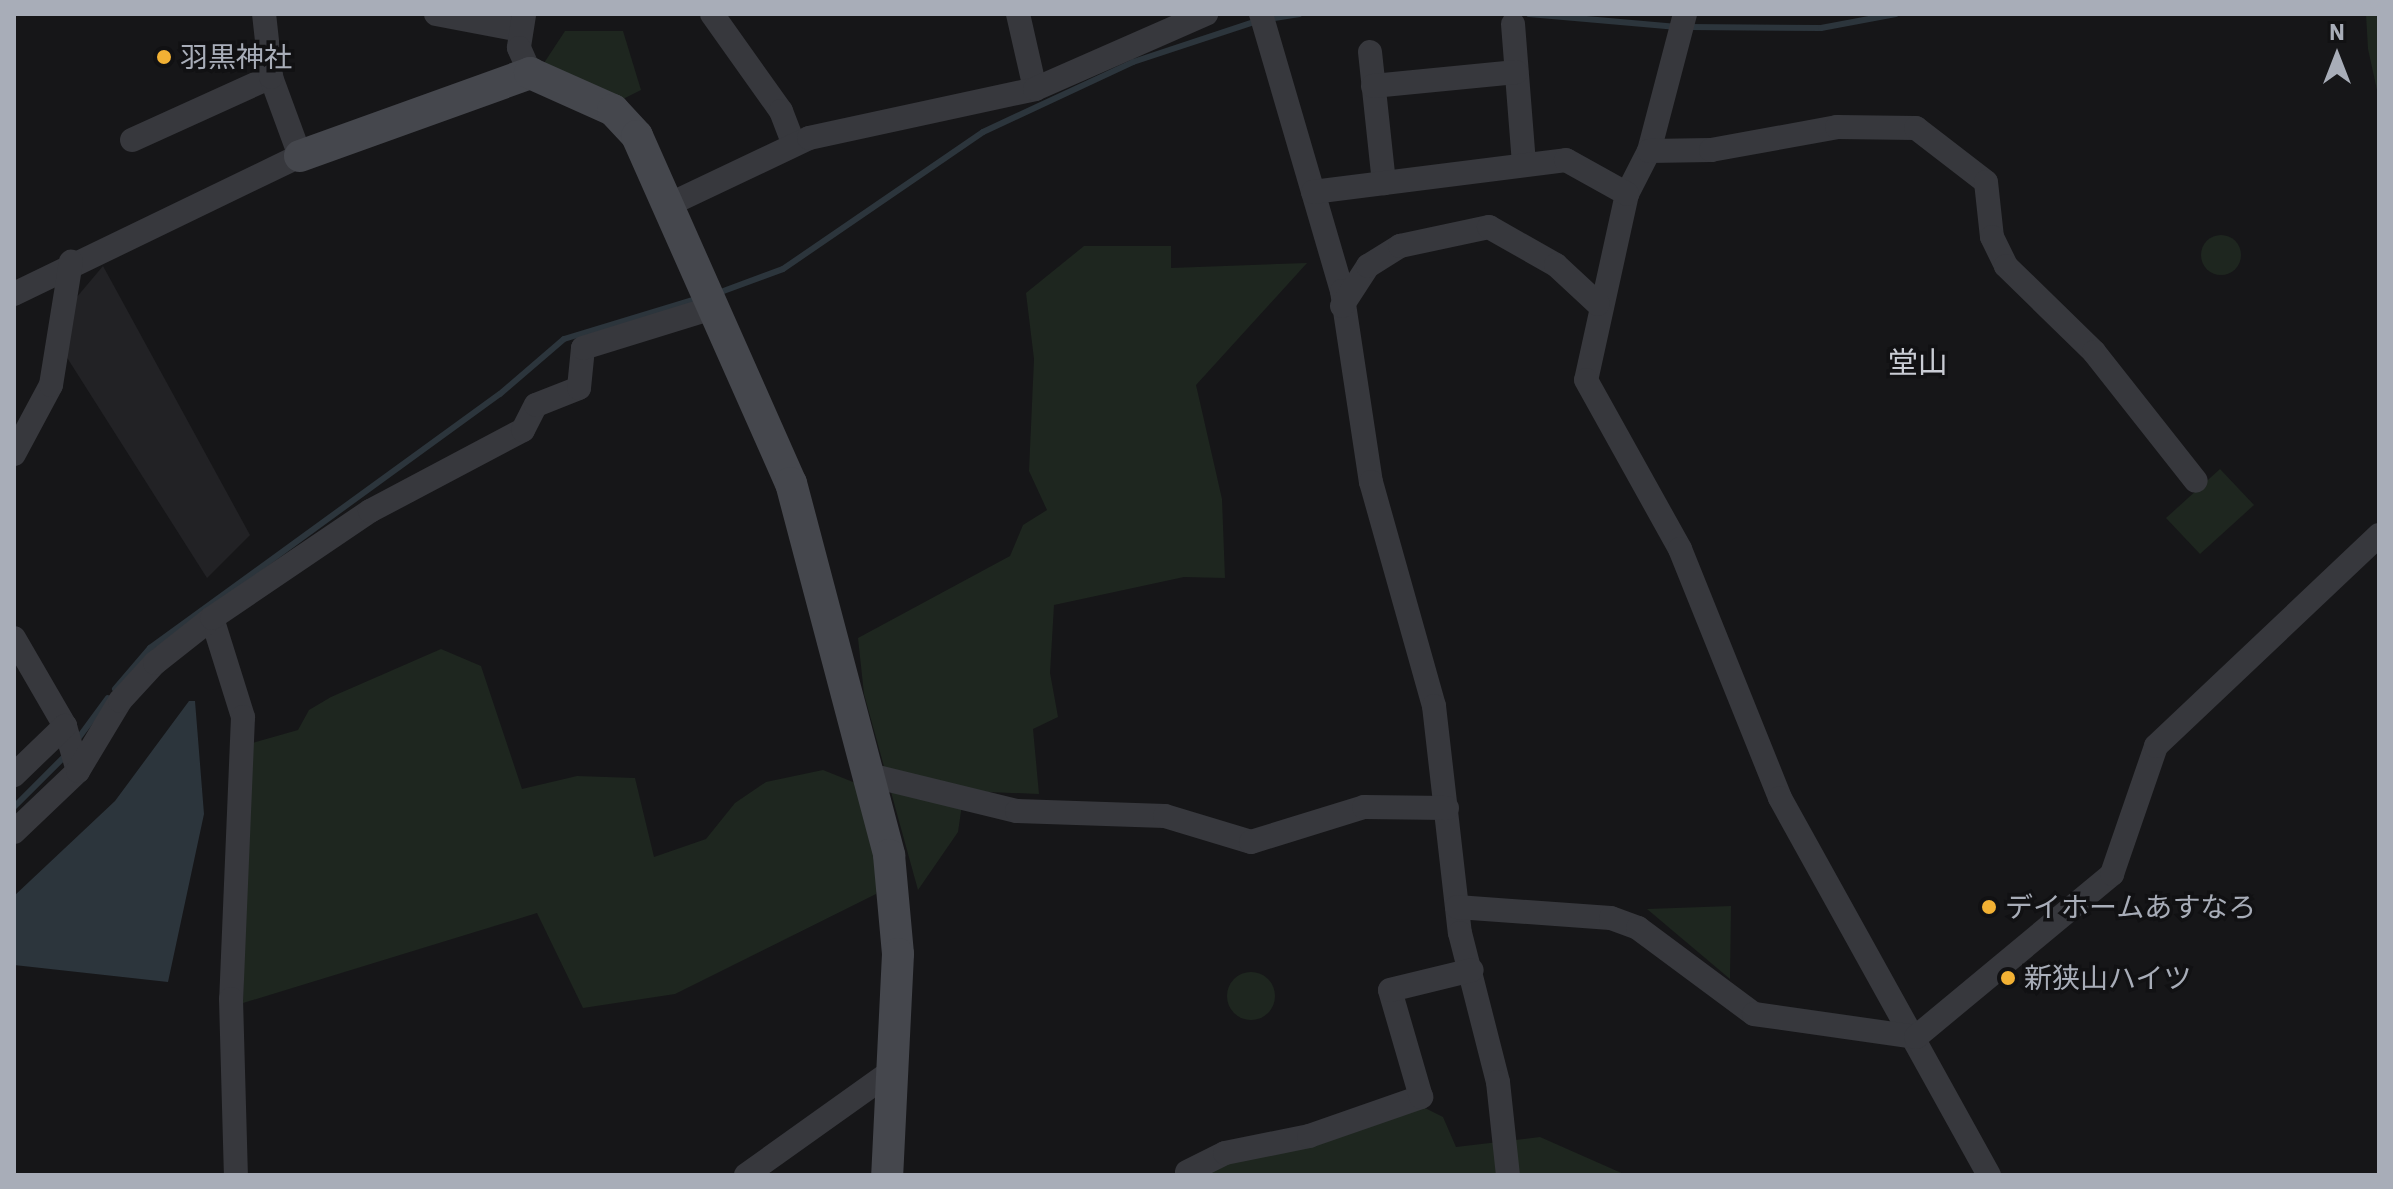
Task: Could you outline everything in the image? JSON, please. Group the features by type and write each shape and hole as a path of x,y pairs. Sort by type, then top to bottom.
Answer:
{"street":[{"path":"264,14 271,77 300,156"},
{"path":"436,14 522,22 530,73"},
{"path":"712,14 781,111 794,145"},
{"path":"1018,14 1035,89"},
{"path":"666,206 794,145 1035,89 1206,14"},
{"path":"1262,19 1313,192 1342,306 1371,482 1434,706 1457,907 1498,1082 1508,1175"},
{"path":"1513,24 1524,165"},
{"path":"1684,25 1649,151 1627,194 1598,304 1588,388 1680,549 1780,798 1916,1037 1989,1175"},
{"path":"1370,52 1384,183"},
{"path":"1373,86 1516,72"},
{"path":"14,294 71,262 300,156 530,73 625,120 791,483 869,775 898,914 887,1175"},
{"path":"132,140 271,77"},
{"path":"1649,151 1711,150 1837,127 1916,128 1986,182 1992,237 2006,266 2094,352 2196,481"},
{"path":"1313,192 1566,160 1627,194"},
{"path":"1342,306 1368,266 1400,246 1489,227 1556,265 1598,304"},
{"path":"14,454 51,385 71,262"},
{"path":"14,832 77,766 120,701 212,618 370,511 523,430 536,405 579,388 583,348 705,299"},
{"path":"1457,907 1611,918 1638,928 1754,1014 1916,1037 2112,874 2156,746 2379,535"},
{"path":"212,618 243,717 231,999 236,1175"},
{"path":"14,638 66,730 77,766"},
{"path":"14,775 66,730"},
{"path":"869,775 1017,811 1165,816 1251,842 1364,807 1447,808"},
{"path":"1187,1172 1225,1153 1309,1136 1421,1097 1390,990 1472,970"},
{"path":"746,1175 893,1070"}],"shaded area":[{"path":"2366,14 2379,14 2379,99 2368,49"},
{"path":"565,31 623,31 641,90 619,101 544,63"},
{"path":"2221,235 2235,241 2241,255 2235,269 2221,275 2207,269 2201,255 2207,241"},
{"path":"1084,246 1171,246 1171,268 1307,263 1196,385 1222,499 1225,578 1184,577 1054,605 1050,673 1058,717 1033,729 1039,794 964,791 958,832 918,890 864,694 858,638 1010,556 1023,525 1047,510 1029,471 1034,359 1026,293"},
{"path":"103,266 250,535 207,578 66,356 76,298"},
{"path":"2220,469 2254,505 2200,554 2166,518"},
{"path":"441,649 481,666 522,789 577,776 635,778 654,857 706,839 735,803 766,782 823,770 858,784 884,869 876,894 675,994 583,1008 537,913 243,1003 249,744 298,730 309,710 331,697"},
{"path":"189,701 195,701 204,814 168,982 14,965 14,896 115,801"},
{"path":"1731,906 1730,979 1647,909"},
{"path":"1251,972 1268,979 1275,996 1268,1013 1251,1020 1234,1013 1227,996 1234,979"},
{"path":"1425,1108 1443,1117 1456,1147 1540,1137 1626,1175 1209,1175 1220,1164"}],"waterway":[{"path":"1268,19 1300,14"},
{"path":"1529,14 1677,27"},
{"path":"1688,27 1821,28 1896,14"},
{"path":"718,293 783,269 983,132 1133,62 1257,21"},
{"path":"115,689 150,648 500,394 564,339 699,298"},
{"path":"77,740 108,698"},
{"path":"14,807 65,756"}],"place":[{"name":"羽黒神社","path":"164,57"},
{"name":"デイホームあすなろ","path":"1989,907"},
{"name":"新狭山ハイツ","path":"2008,978"}],"district":[{"name":"堂山","path":"1918,362"}]}
